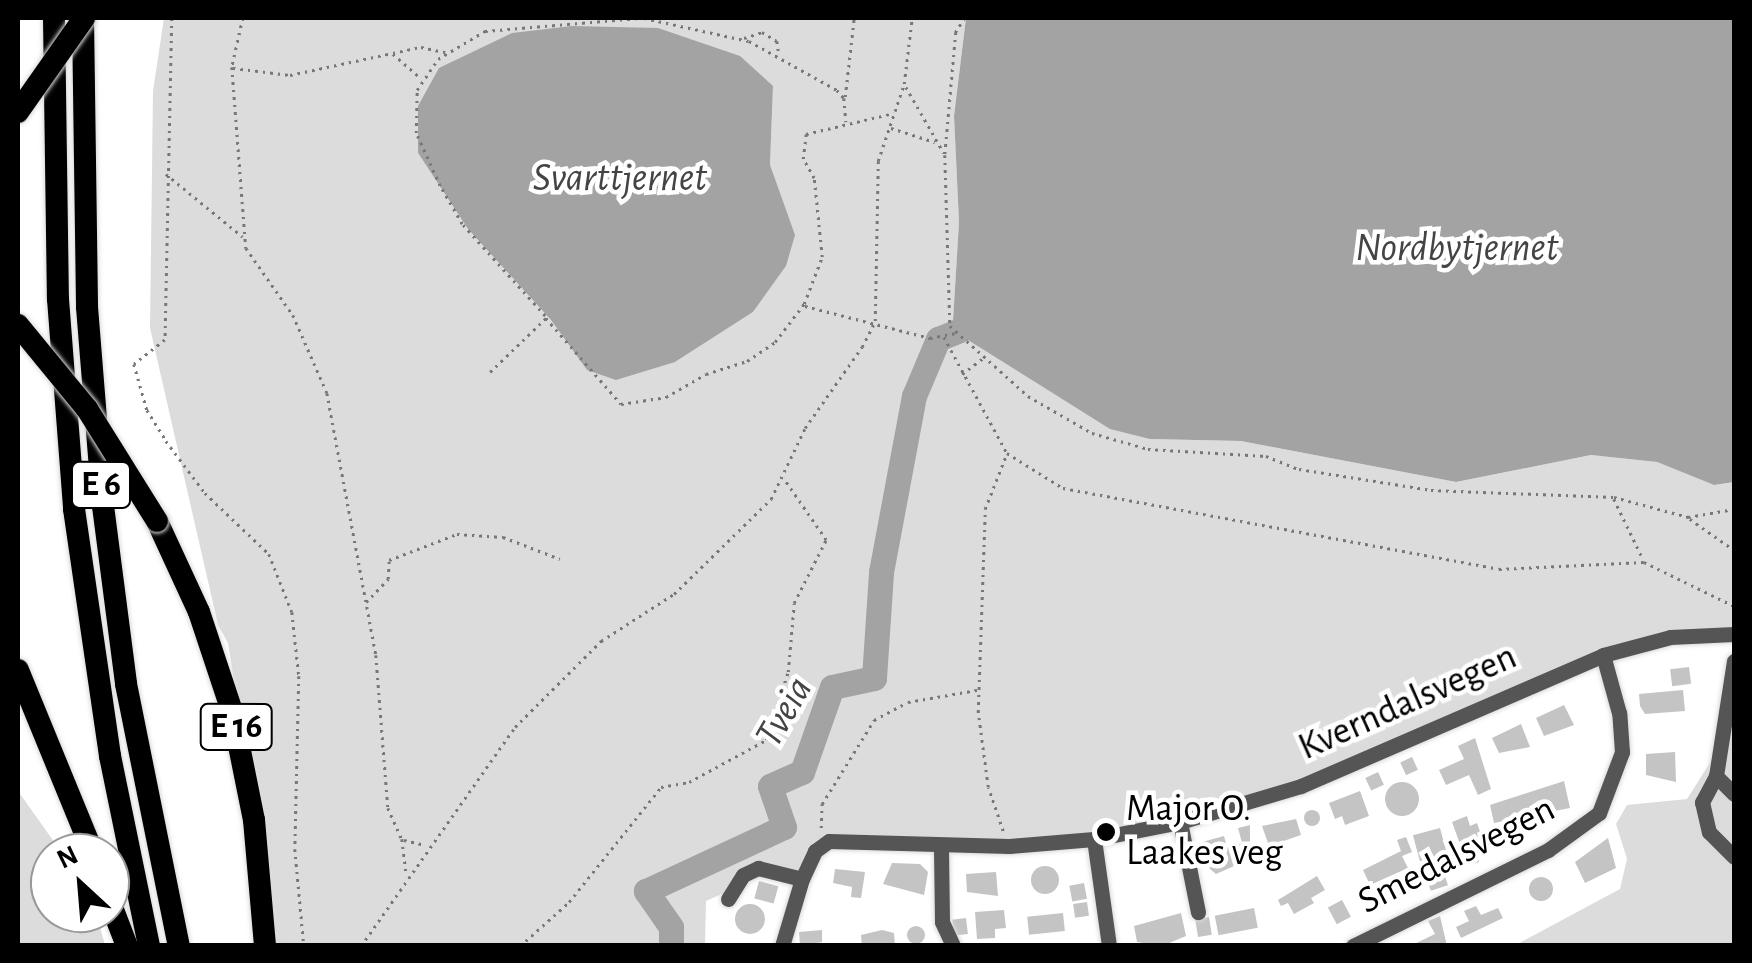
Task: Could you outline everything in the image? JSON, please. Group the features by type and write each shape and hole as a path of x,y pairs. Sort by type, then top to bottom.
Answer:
{"highway":[{"name":"E 6","path":"54,18 57,283 72,492 110,756 149,946"},
{"name":"E 6","path":"83,18 86,290 102,490 126,684 179,946"},
{"path":"18,112 83,18"},
{"name":"E 16","path":"18,325 86,409 158,522 199,612 232,712 254,820 265,946"},
{"path":"18,670 85,833"}],"street":[{"name":"Kverndalsvegen","path":"1094,839 1180,822 1301,786 1603,655 1670,637 1734,634"},
{"name":"Smedalsvegen","path":"1353,946 1548,850 1599,812 1622,752 1620,713 1603,655"},
{"path":"1734,661 1734,686 1716,776 1702,802 1703,818 1734,857"},
{"path":"1716,776 1734,794"},
{"path":"1180,822 1198,912"},
{"path":"782,946 802,878 822,844 851,840 941,849 1094,839 1109,946"},
{"path":"941,849 942,922 954,946"},
{"path":"728,900 744,875 758,868 802,878"}],"path":[{"path":"172,18 165,340 134,364 147,410 166,441 205,493 269,554 292,612 304,946"},
{"path":"243,18 232,68 244,238 256,270 312,349 327,393 386,741 388,808 402,839 406,873"},
{"path":"844,98 743,39 642,18 509,24 446,52 422,79 415,122 440,186 462,224 621,404 666,397 706,374 747,361 775,342 804,304 822,257 814,178 803,159 806,134 896,112"},
{"path":"846,124 844,98 854,18"},
{"path":"361,946 406,873 494,752 577,662 727,547 771,499 804,428 876,321 878,161 904,84 912,18"},
{"path":"965,18 956,32 944,155 950,326 1028,396 1092,432 1148,448 1266,456 1299,469 1432,490 1614,498 1688,518 1734,550"},
{"path":"743,39 762,32 772,37 779,58"},
{"path":"232,68 300,74 421,47 446,52"},
{"path":"392,52 422,79"},
{"path":"904,84 944,155"},
{"path":"891,128 936,142"},
{"path":"166,174 244,238"},
{"path":"804,304 945,337 956,333"},
{"path":"490,372 546,318"},
{"path":"945,337 952,362 1007,453 1064,488 1134,505 1499,569 1644,562 1734,606"},
{"path":"961,375 984,358"},
{"path":"1007,453 985,509 978,690 988,787 1009,846"},
{"path":"520,946 569,902 661,787 689,782 766,740 788,672 794,603 826,540 782,476"},
{"path":"1614,498 1644,562"},
{"path":"1688,518 1734,509"},
{"path":"365,603 388,579 389,560 457,534 503,537 560,559"},
{"path":"822,844 822,804 874,720 908,702 978,690"},
{"path":"402,839 427,845"}],"shaded area":[{"path":"164,18 966,18 954,116 959,222 953,321 960,335 1150,439 1241,441 1456,482 1591,455 1657,462 1714,485 1734,482 1734,638 1651,646 1604,659 1482,716 1188,828 831,849 798,875 758,878 706,901 705,945 276,945 228,643 218,625 150,328 153,91","holes":["773,86 770,165 786,266 753,312 675,362 587,370 551,320 468,229 418,153"]},
{"path":"1726,710 1734,717 1734,945 1514,946 1620,889 1627,859 1616,824 1627,805 1687,799 1715,755"},
{"path":"18,791 48,833 30,833 30,933 102,933 105,945 18,945"}],"water":[{"name":"Nordbytjernet","path":"966,18 1734,18 1734,482 1714,485 1657,462 1591,455 1456,482 1241,441 1150,439 1110,429 960,335 953,321 959,222 954,116"},
{"name":"Svarttjernet","path":"572,26 658,28 740,56 773,86 770,165 795,235 786,266 753,312 675,362 616,380 587,370 551,320 468,229 418,153 418,106 439,68 512,33"}],"building":[{"path":"1689,667 1691,684 1672,686 1670,669"},
{"path":"1683,690 1685,711 1645,714 1640,706 1639,694"},
{"path":"1564,705 1574,725 1544,736 1536,718"},
{"path":"1521,724 1530,747 1499,753 1492,738"},
{"path":"1475,738 1491,789 1478,795 1469,775 1446,785 1439,770 1464,759 1458,746"},
{"path":"1675,752 1676,782 1646,775 1646,754"},
{"path":"1412,757 1418,770 1406,775 1400,762"},
{"path":"1378,772 1384,785 1371,791 1365,778"},
{"path":"1564,781 1570,808 1494,823 1490,805"},
{"path":"1402,782 1414,787 1419,799 1414,811 1402,816 1390,811 1385,799 1390,787"},
{"path":"1360,791 1369,816 1345,825 1342,816 1335,819 1329,803"},
{"path":"1312,810 1320,818 1312,826 1304,818"},
{"path":"1467,816 1470,826 1477,823 1485,846 1476,849 1479,862 1468,866 1452,822"},
{"path":"1296,819 1301,835 1269,846 1262,826"},
{"path":"1250,825 1250,859 1216,874 1210,869 1202,842 1224,836 1227,847 1242,843 1238,828"},
{"path":"1440,828 1447,854 1420,861 1413,835"},
{"path":"1406,837 1412,852 1402,856 1408,868 1370,885 1363,870 1401,851 1397,840"},
{"path":"1608,838 1616,868 1585,883 1575,862"},
{"path":"892,863 920,864 928,872 924,895 883,884"},
{"path":"1045,866 1055,870 1059,880 1055,890 1045,894 1035,890 1031,880 1035,870"},
{"path":"835,869 865,872 861,898 851,897 852,887 833,883"},
{"path":"1443,870 1448,885 1431,891 1426,876"},
{"path":"996,872 998,896 967,892 966,874"},
{"path":"1317,876 1325,890 1311,898 1314,903 1294,914 1288,903 1281,906 1278,900"},
{"path":"1541,877 1550,880 1550,898 1541,901 1532,898 1529,889 1532,880"},
{"path":"759,881 778,886 774,904 754,898"},
{"path":"1084,883 1087,899 1072,902 1069,886"},
{"path":"1342,900 1351,917 1337,924 1328,908"},
{"path":"1087,902 1089,916 1075,918 1073,904"},
{"path":"750,904 764,913 765,919 756,933 750,934 736,925 735,919 744,905"},
{"path":"1476,906 1481,915 1498,908 1503,918 1461,938 1456,927 1469,921 1464,911"},
{"path":"1254,908 1258,928 1219,935 1215,916"},
{"path":"1004,910 1006,928 995,929 995,938 977,939 975,912"},
{"path":"1063,913 1065,931 1029,935 1027,917"},
{"path":"1181,913 1186,936 1162,946 1137,942 1134,926"},
{"path":"1440,916 1447,946 1410,946 1435,934 1428,921"},
{"path":"1209,917 1212,935 1198,937 1195,919"},
{"path":"966,918 968,934 954,936 952,920"},
{"path":"916,926 923,928 923,942 916,944 909,942 907,935 909,928"},
{"path":"822,930 822,942 800,946 799,932"},
{"path":"882,930 894,933 895,946 862,946 861,935"}],"waterway":[{"name":"Tveia","path":"671,946 671,927 646,891 784,827 770,786 802,772 832,687 874,678 881,572 914,396 938,339 958,331"}],"place":[{"name":"Major O. Laakes veg","path":"1106,832"}]}
